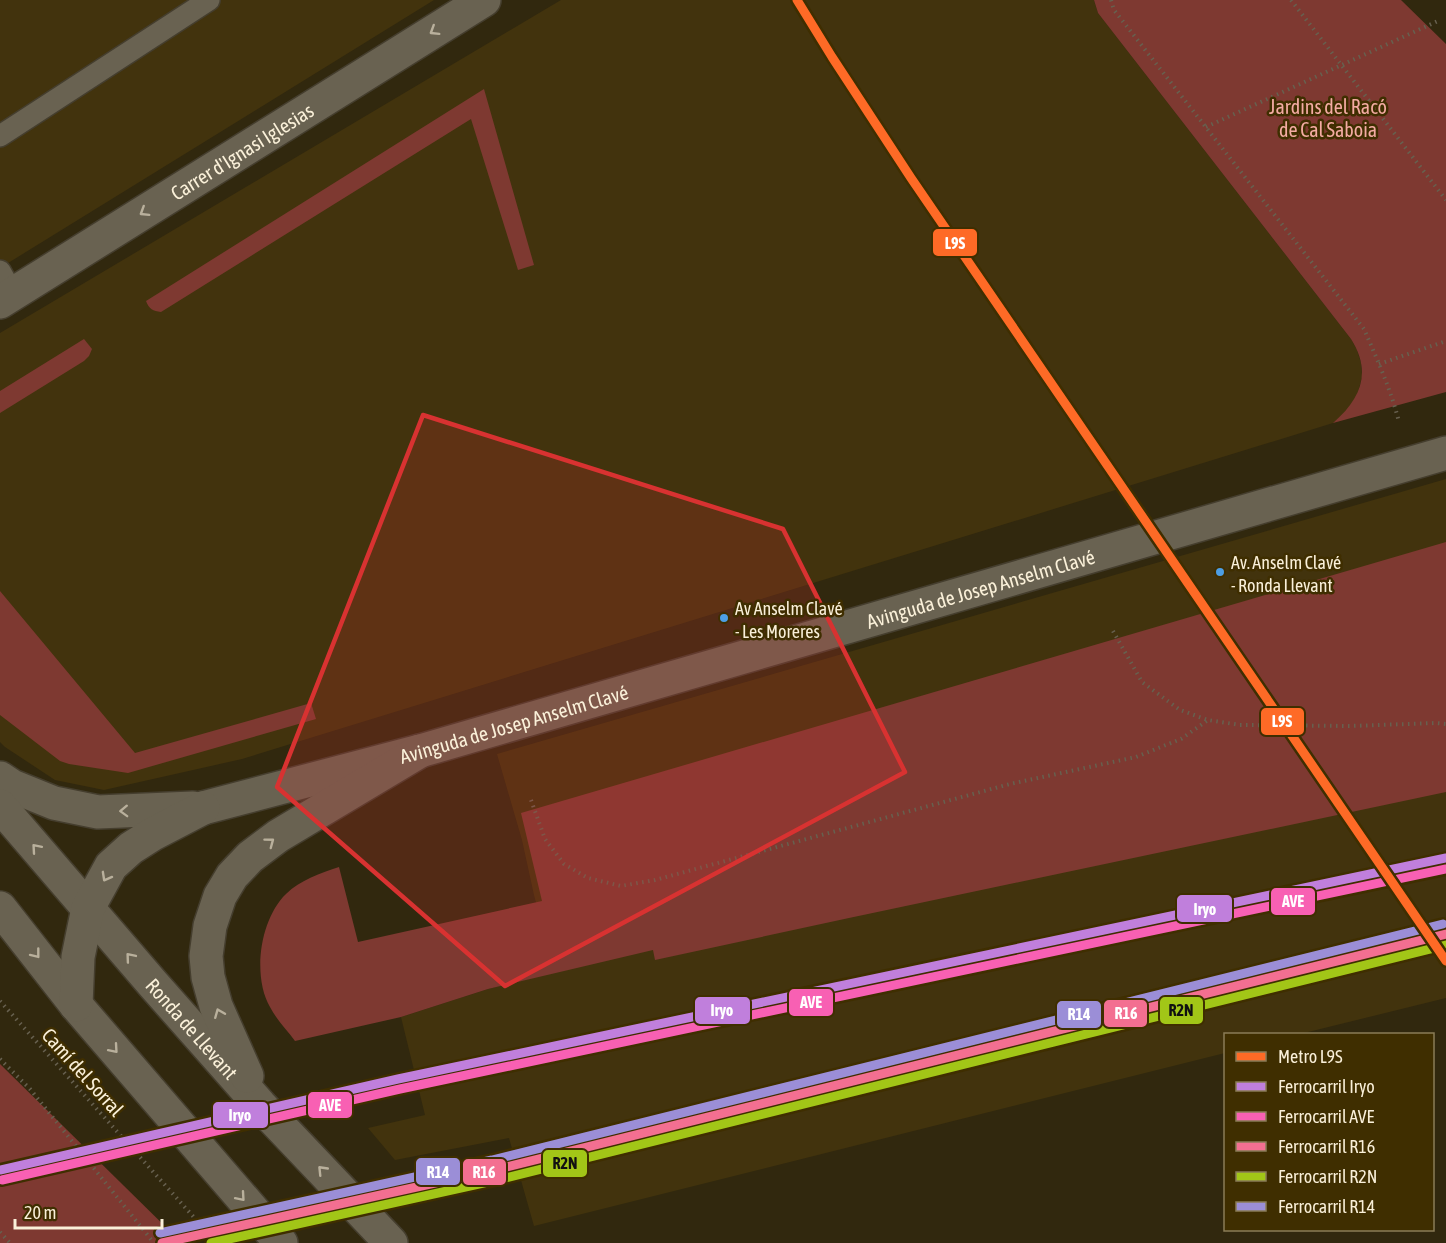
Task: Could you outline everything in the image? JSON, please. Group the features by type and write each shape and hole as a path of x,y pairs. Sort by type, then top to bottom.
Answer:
{"main road":[{"name":"Carrer d'Ignasi Iglesias","path":"4,289 484,0"},
{"name":"Avinguda de Josep Anselm Clavé","path":"203,808 420,751 1446,453"},
{"path":"260,1105 216,1006 208,977 206,956 210,926 220,896 232,876 250,857 278,836 420,751"},
{"path":"0,778 12,786 54,804 98,812 203,808"},
{"name":"Ronda de Llevant","path":"0,806 260,1105 392,1243"},
{"path":"76,1005 78,957 88,908 111,866 131,848 153,834 203,808"},
{"path":"0,908 76,1005 281,1243"}],"lane":[{"path":"0,136 209,0"}],"path":[{"path":"1111,0 1114,10 1364,329 1395,406 1399,423"},
{"path":"1291,0 1446,200"},
{"path":"1206,127 1438,21"},
{"path":"1379,364 1446,341"},
{"path":"1113,631 1142,682 1180,710 1208,720 1240,725 1446,724"},
{"path":"531,800 544,839 564,864 588,878 621,886 655,880 1010,784 1136,757 1181,739 1208,720"},
{"name":"Camí del Sorral","path":"0,1001 217,1243"},
{"path":"0,1059 30,1089 154,1243"},
{"path":"0,1232 10,1243"}],"highlighted area":[{"path":"423,415 783,529 905,772 505,986 277,787"}],"shaded area":[{"path":"0,0 434,0 0,268"},
{"path":"561,0 1094,0 1098,13 1351,339 1361,363 1362,376 1356,398 1347,412 1333,423 242,759 104,790 55,780 5,747 0,742 0,333"},
{"path":"1446,479 1446,998 1304,1033 1224,1033 1224,1053 534,1226 509,1138 395,1160 368,1128 425,1115 401,1017 488,989 555,972 522,840 497,754"}],"green space":[{"name":"Jardins del Racó de Cal Saboia","path":"1094,0 1401,0 1446,44 1446,392 1333,423 1351,404 1360,384 1361,363 1351,339 1098,13"},
{"path":"484,89 534,265 518,270 471,119 161,312 148,306 146,301"},
{"path":"84,339 92,349 84,361 0,413 0,391"},
{"path":"1446,542 1446,792 655,960 653,950 488,989 401,1017 295,1041 275,1016 264,994 260,964 270,918 286,894 318,874 339,867 358,942 542,901 521,813"},
{"path":"0,591 135,753 311,703 316,719 128,773 60,761 0,715"},
{"path":"0,1064 182,1243 0,1243"}],"metro line":[{"name":"L9S","path":"797,0 911,178 1446,961"}],"rail line":[{"name":"Iryo","path":"0,1170 398,1079 1446,858"},
{"name":"AVE","path":"2,1180 400,1089 1446,869"},
{"name":"R14","path":"160,1233 492,1160 1443,924"},
{"name":"R16","path":"162,1243 494,1170 1446,934"},
{"name":"R2N","path":"211,1243 497,1180 1446,945"}],"place":[{"name":"Av. Anselm Clavé - Ronda Llevant","path":"1220,572"},
{"name":"Av Anselm Clavé - Les Moreres","path":"724,618"}]}
